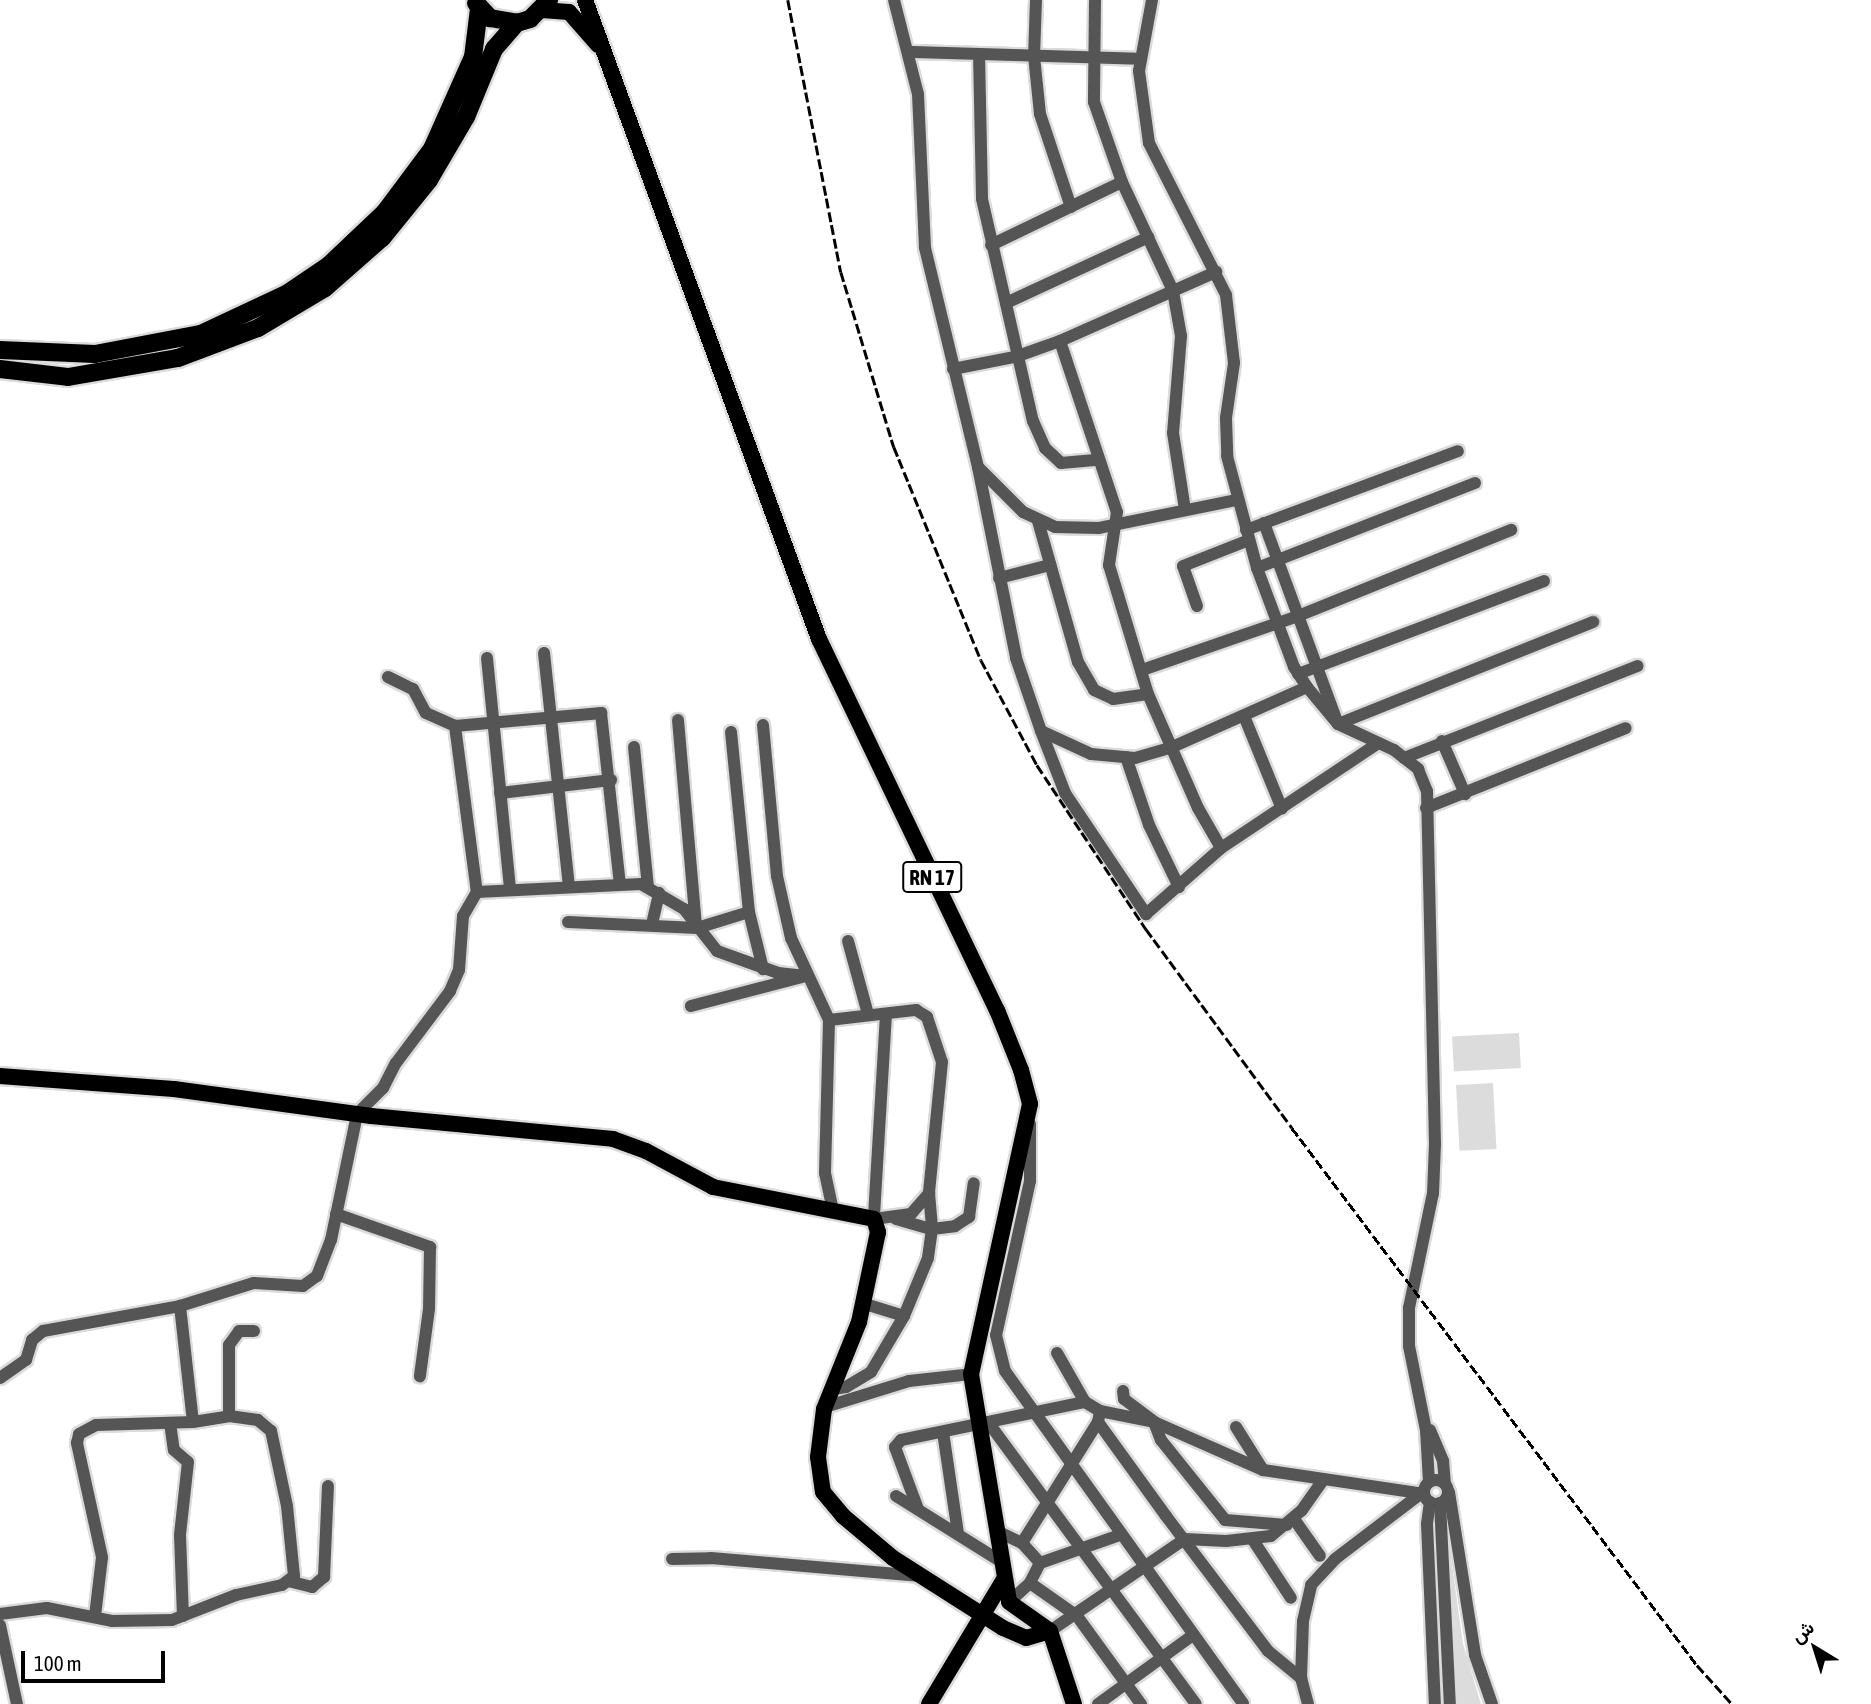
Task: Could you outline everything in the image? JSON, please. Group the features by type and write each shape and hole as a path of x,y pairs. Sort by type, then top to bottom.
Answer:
{"highway":[{"path":"477,4 503,22 517,23"},
{"path":"0,349 94,354 152,346 241,319 318,272 385,212 432,149 473,57 477,4"},
{"path":"0,369 68,377 178,358 258,328 314,296 383,237 429,180 466,117 494,49 517,23 545,5"}],"main road":[{"name":"RN 17","path":"585,0 819,639 997,1010 1030,1104"},
{"name":"RN 17","path":"545,5 569,12 608,57"},
{"path":"0,1076 174,1088 357,1114 613,1139 646,1151 713,1187 881,1218 862,1303 834,1389 825,1407 818,1457 823,1492 843,1516 920,1576 982,1612 1003,1628 1027,1638 1050,1631"},
{"path":"1030,1104 971,1374 983,1423 999,1532 1000,1561 1009,1602 1050,1631 1074,1704"},
{"path":"929,1704 1003,1581"}],"street":[{"path":"894,0 911,52 921,145 920,215 953,369 978,467 1016,658 1065,793 1143,913 1150,913 1221,848 1377,744"},
{"path":"1036,0 1034,56 1047,143 1071,207"},
{"path":"1095,0 1094,102 1122,182 1173,291 1181,336 1173,433 1185,510"},
{"path":"1152,0 1141,59 1149,143 1226,295 1234,363 1226,418 1227,456 1247,535 1276,623 1298,674 1338,724 1404,758 1418,769 1427,791 1435,1144 1433,1193 1409,1308 1409,1346 1430,1495 1450,1704"},
{"path":"911,52 1095,60 1141,59"},
{"path":"979,54 982,199 1006,303 1015,357 1045,448 1061,463 1098,460"},
{"path":"991,245 1122,182"},
{"path":"1006,303 1149,237"},
{"path":"953,369 1015,357 1060,341 1216,271"},
{"path":"1060,341 1117,525 1109,565 1148,694 1170,748 1221,848"},
{"path":"1197,606 1184,566 1247,535 1264,523 1458,451"},
{"path":"978,467 1038,521 1055,527 1117,525 1237,500"},
{"path":"1257,568 1475,483"},
{"path":"1038,521 1078,662 1094,690 1113,699 1148,694"},
{"path":"1264,523 1275,559 1320,667 1338,724"},
{"path":"1142,670 1298,616 1511,530"},
{"path":"999,578 1050,565"},
{"path":"1298,674 1544,581"},
{"path":"1338,724 1593,622"},
{"path":"544,653 569,886"},
{"path":"487,658 510,890"},
{"path":"1404,758 1637,666"},
{"path":"388,677 413,689 426,713 455,726 601,713 611,780 620,884"},
{"path":"1041,732 1091,754 1126,757 1170,748 1307,687"},
{"path":"1244,716 1282,809"},
{"path":"678,720 696,928"},
{"path":"763,725 778,876 792,938 806,976 829,1020 825,1173 833,1210"},
{"path":"0,1378 26,1360 36,1334 43,1331 180,1306 254,1283 311,1283 331,1240 357,1114 383,1088 396,1063 450,991 459,970 463,916 477,891 455,726"},
{"path":"1426,808 1626,728"},
{"path":"731,732 749,912 763,969"},
{"path":"1442,741 1465,794"},
{"path":"634,747 653,890 652,923"},
{"path":"1126,757 1149,825 1179,887"},
{"path":"500,793 611,780"},
{"path":"477,891 620,884 653,890 684,909 696,928 718,951 763,969 806,976"},
{"path":"568,922 652,923 696,928 749,912"},
{"path":"848,941 868,1014"},
{"path":"691,1006 806,976"},
{"path":"829,1020 916,1010 927,1017 942,1062 929,1193 932,1229 928,1258 904,1316 871,1371 846,1387 834,1389"},
{"path":"881,1218 886,1014"},
{"path":"1030,1104 1030,1181 996,1335 1005,1371 1243,1704"},
{"path":"881,1218 932,1229 955,1226 969,1217 974,1183"},
{"path":"881,1218 911,1214 929,1193"},
{"path":"336,1214 430,1247 429,1309 420,1376"},
{"path":"862,1303 904,1316"},
{"path":"180,1306 193,1422"},
{"path":"229,1416 229,1345 239,1331 254,1331"},
{"path":"1057,1353 1084,1402 1099,1416 1268,1651 1301,1678"},
{"path":"825,1407 909,1381 971,1374"},
{"path":"1123,1391 1124,1399 1154,1422 1263,1469 1406,1494 1430,1495 1447,1488"},
{"path":"918,1509 895,1447 901,1440 1084,1402"},
{"path":"1420,1413 1443,1461 1475,1655 1492,1704"},
{"path":"0,1614 47,1608 136,1623 183,1616 288,1581 294,1576 287,1506 271,1431 258,1420 229,1416 193,1422 96,1425 79,1434 77,1443 102,1557 95,1616"},
{"path":"1099,1416 1154,1422"},
{"path":"1022,1543 1049,1505 1099,1416"},
{"path":"1154,1422 1161,1440 1225,1520 1290,1522 1320,1556"},
{"path":"170,1423 174,1450 188,1462 180,1535 183,1616"},
{"path":"983,1423 1164,1656 1196,1704"},
{"path":"1236,1427 1263,1469"},
{"path":"943,1432 958,1534"},
{"path":"1050,1631 1077,1616 1185,1539 1253,1540 1271,1536 1290,1522 1323,1480"},
{"path":"288,1581 312,1587 324,1577 328,1486"},
{"path":"1311,1703 1301,1678 1305,1599 1311,1584 1335,1559 1430,1495 1447,1488"},
{"path":"1430,1495 1427,1524 1435,1704"},
{"path":"896,1496 1000,1561"},
{"path":"999,1532 1022,1543 1040,1563"},
{"path":"1009,1602 1030,1583 1040,1563 1083,1551 1120,1535"},
{"path":"1253,1540 1291,1598"},
{"path":"672,1559 710,1558 920,1576"},
{"path":"1030,1583 1077,1616 1141,1704"},
{"path":"0,1625 17,1704"},
{"path":"1098,1704 1193,1635"}],"shaded area":[{"path":"1519,1033 1521,1068 1454,1071 1452,1037"},
{"path":"1493,1083 1496,1149 1460,1151 1456,1085"},
{"path":"1447,1527 1463,1644 1481,1704 1456,1704"}],"railway":[{"path":"788,0 841,272 894,447 981,660 1037,765 1146,929 1292,1128 1697,1665 1732,1704"}]}
